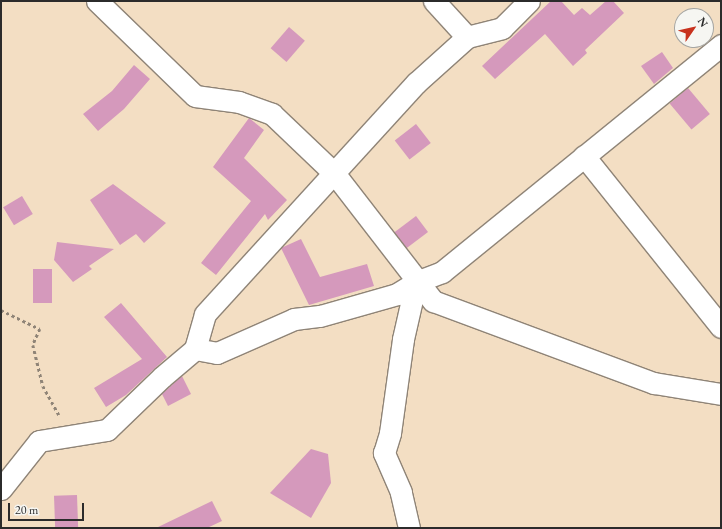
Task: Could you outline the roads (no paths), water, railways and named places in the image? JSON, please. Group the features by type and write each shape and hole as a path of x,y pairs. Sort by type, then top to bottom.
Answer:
{"street":[{"path":"97,1 195,96 239,102 272,114 334,173 416,282 433,301 608,368 654,383 721,394"},
{"path":"434,1 467,37"},
{"path":"1,489 39,441 76,437 107,430 162,377 195,349 205,314 416,83 467,37 502,28 529,1"},
{"path":"195,349 217,353 294,319 320,316 397,294 416,282 442,272 511,218 584,156 721,45"},
{"path":"584,156 721,327"},
{"path":"409,528 401,492 384,453 390,433 403,339 416,282"}]}
